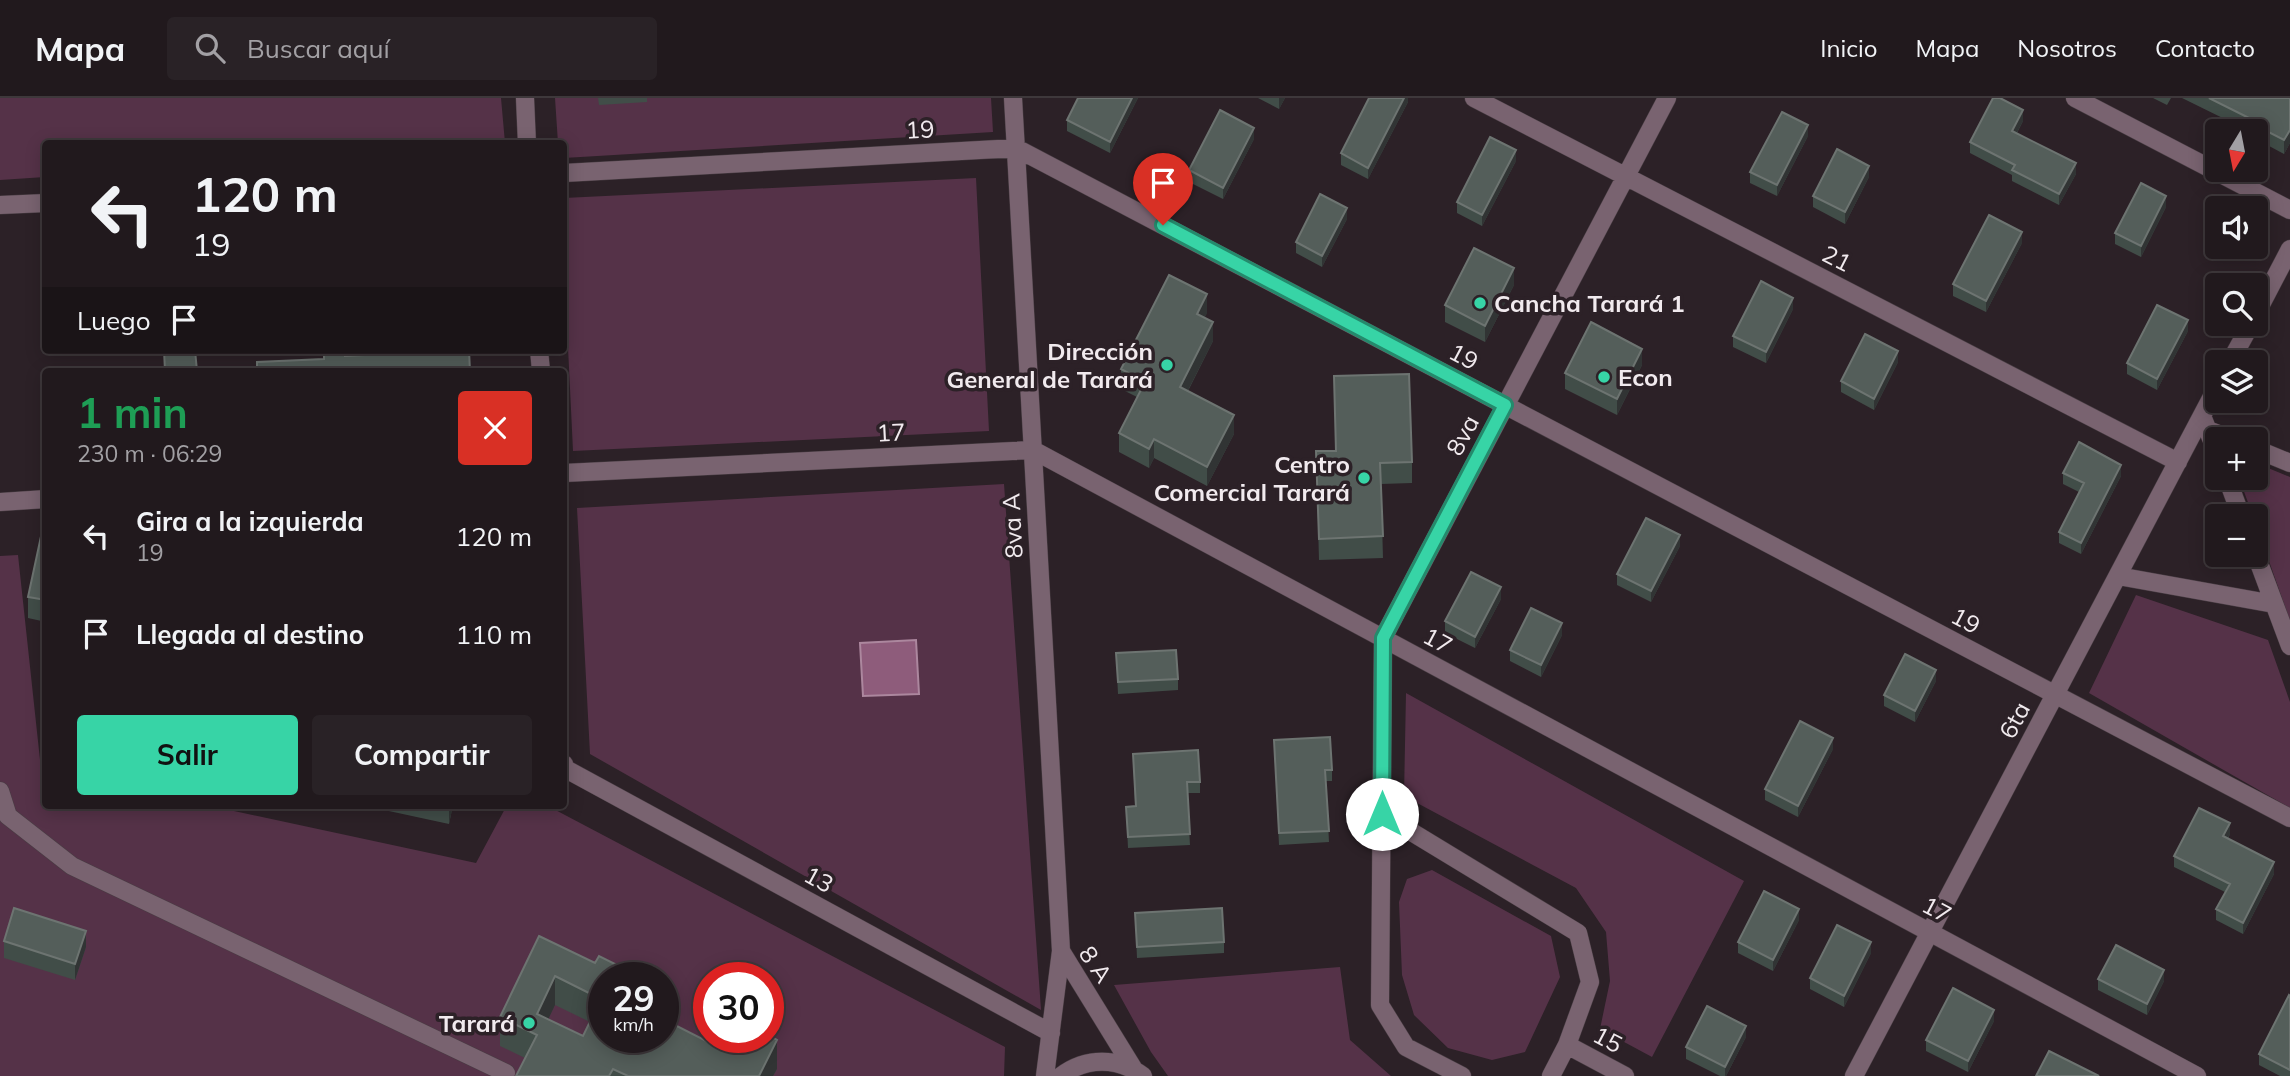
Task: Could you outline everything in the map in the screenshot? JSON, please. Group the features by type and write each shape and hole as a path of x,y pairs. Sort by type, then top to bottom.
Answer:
{"street":[{"path":"525,98 527,140"},
{"name":"8va A","path":"1013,98 1060,951"},
{"name":"21","path":"1474,98 2178,462"},
{"name":"8va","path":"1462,1076 1406,1047 1380,1005 1383,638 1667,98"},
{"path":"2075,98 2290,210"},
{"name":"19","path":"567,173 1016,148 2290,818"},
{"path":"0,205 42,203"},
{"path":"2268,291 2290,250"},
{"name":"6ta","path":"1854,1076 2178,462 2205,423 2208,413"},
{"path":"2205,423 2212,427"},
{"path":"2205,423 2207,427"},
{"name":"17","path":"567,473 1033,450 2197,1076"},
{"path":"2268,454 2290,463"},
{"path":"0,502 42,499"},
{"path":"2260,567 2290,646"},
{"path":"2118,576 2274,604"},
{"name":"13","path":"567,768 1051,1033"},
{"path":"0,791 8,816 72,866 506,1073"},
{"path":"1382,814 1578,933 1590,982 1567,1045 1551,1076"},
{"name":"8 A","path":"1045,1076 1060,951"},
{"name":"8 A","path":"1060,951 1138,1072"},
{"name":"15","path":"1567,1045 1625,1076"},
{"path":"1061,1076 1071,1068 1091,1061 1113,1061 1138,1072"}],"shaded area":[{"path":"0,98 501,98 505,140 42,140 42,177 0,180"},
{"path":"555,98 991,98 993,132 567,158 567,140 558,140"},
{"path":"976,178 989,431 573,451 567,326 567,198"},
{"path":"2268,468 2290,477 2290,621 2268,558 2268,504 2249,504 2243,490 2268,490"},
{"path":"1004,484 1041,1010 590,754 577,508"},
{"path":"18,555 42,770 42,809 225,809 476,863 505,809 554,809 1005,1047 1004,1076 0,1076 0,556"},
{"path":"2136,595 2268,640 2290,702 2290,808 2089,693"},
{"path":"916,640 919,694 863,696 860,643"},
{"path":"1406,693 1744,881 1652,1057 1600,1029 1610,981 1606,932 1576,888 1404,796"},
{"path":"1432,870 1551,936 1560,977 1525,1052 1492,1060 1448,1048 1414,1015 1402,975 1399,902 1407,879"},
{"path":"1340,967 1350,1040 1391,1076 1168,1076 1151,1052 1114,985"}],"building":[{"path":"1078,98 1132,98 1110,142 1067,120"},
{"path":"1369,98 1404,98 1368,168 1341,153"},
{"path":"1993,98 2000,98 2023,110 2012,131 2076,163 2059,194 2012,170 2015,165 1970,142"},
{"path":"2209,98 2290,98 2290,130 2284,140 2268,132 2268,119 2249,118"},
{"path":"1220,110 1254,128 1223,188 1189,170"},
{"path":"1782,112 1808,125 1777,185 1750,172"},
{"path":"1490,137 1516,150 1482,215 1457,202"},
{"path":"1837,149 1869,166 1845,212 1813,196"},
{"path":"2141,183 2166,196 2141,246 2115,233"},
{"path":"1320,194 1347,208 1322,256 1296,242"},
{"path":"1989,215 2022,232 1986,301 1953,284"},
{"name":"Cancha Tarará 1","path":"1474,248 1514,268 1485,326 1445,305"},
{"path":"1169,275 1207,294 1197,314 1213,322 1180,387 1234,415 1207,467 1154,439 1149,449 1119,433 1145,382 1121,369"},
{"path":"1761,281 1793,298 1766,352 1733,336"},
{"path":"2157,305 2188,320 2157,379 2127,363"},
{"name":"Econ","path":"1591,322 1642,349 1617,399 1565,373"},
{"path":"1865,334 1898,351 1874,399 1841,381"},
{"path":"164,354 195,354 197,368 165,368"},
{"path":"324,354 469,354 470,368 257,368 257,362 324,359"},
{"name":"Centro Comercial Tarará","path":"1409,374 1412,462 1380,463 1383,536 1319,539 1316,451 1336,451 1334,376"},
{"path":"2079,442 2121,465 2081,543 2059,532 2084,483 2063,473"},
{"path":"1646,518 1680,535 1651,591 1617,574"},
{"path":"42,532 42,599 28,597"},
{"path":"1471,572 1501,587 1475,637 1445,621"},
{"path":"1531,608 1562,623 1541,665 1510,650"},
{"path":"1176,650 1178,679 1118,682 1116,653"},
{"path":"1905,654 1936,670 1915,711 1884,695"},
{"path":"1800,721 1833,738 1798,806 1765,789"},
{"path":"1330,737 1332,770 1325,770 1329,831 1279,833 1274,740"},
{"path":"1198,750 1200,782 1187,782 1190,834 1128,837 1126,807 1136,806 1133,754"},
{"path":"2199,808 2230,823 2223,836 2274,862 2243,923 2216,909 2230,884 2174,856"},
{"path":"1764,891 1799,909 1773,960 1738,942"},
{"path":"14,908 86,931 75,964 4,941"},
{"path":"1222,908 1224,942 1137,947 1135,913"},
{"path":"1837,925 1871,942 1844,996 1810,978"},
{"path":"539,936 593,962 588,962 588,992 555,976 537,1014 583,1036 588,1026 588,1053 679,1053 679,1027 693,1034 693,1053 770,1053 759,1076 628,1076 613,1069 609,1076 516,1076 537,1035 500,1017"},
{"path":"2116,945 2164,970 2147,1004 2098,979"},
{"path":"599,956 611,962 596,962"},
{"path":"1953,988 1994,1010 1968,1061 1926,1040"},
{"path":"2290,996 2290,1070 2259,1054"},
{"path":"1707,1006 1746,1026 1725,1067 1686,1047"},
{"path":"2049,1051 2099,1076 2036,1076"}],"place":[{"name":"Cancha Tarará 1","path":"1480,303"},
{"name":"Dirección General de Tarará","path":"1167,365"},
{"name":"Econ","path":"1604,377"},
{"name":"Centro Comercial Tarará","path":"1364,478"},
{"name":"Tarará","path":"529,1023"}],"route":[{"path":"1163,225 1505,405 1383,638 1382,814"}]}
